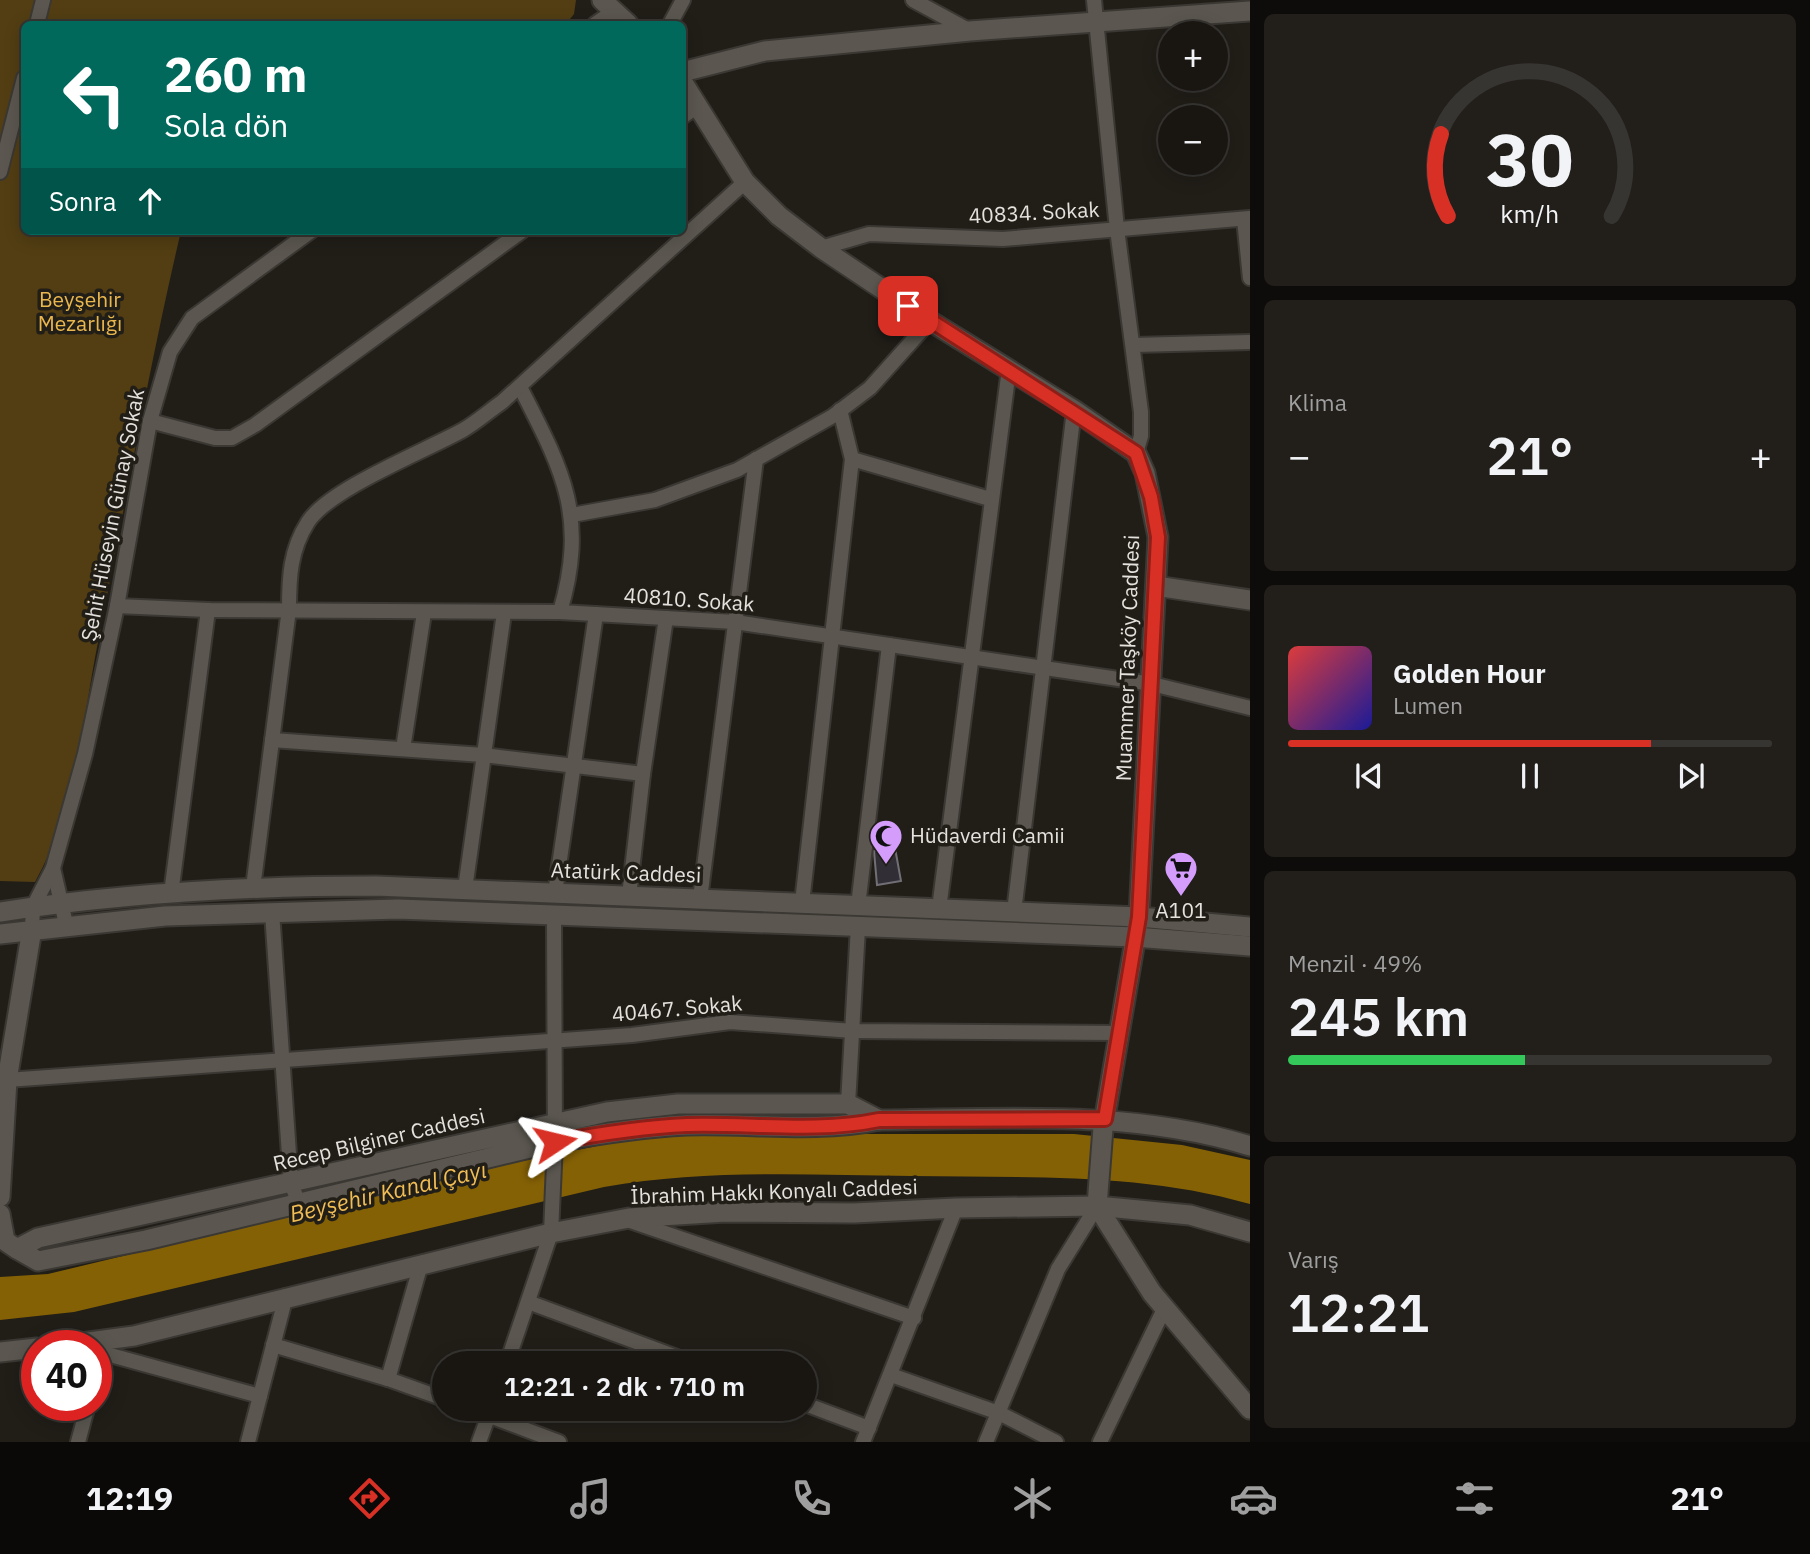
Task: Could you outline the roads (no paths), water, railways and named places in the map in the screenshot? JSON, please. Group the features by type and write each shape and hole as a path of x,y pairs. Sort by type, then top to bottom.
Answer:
{"street":[{"path":"38,21 43,0"},
{"path":"672,21 683,0"},
{"path":"913,0 970,31"},
{"path":"686,87 745,182 779,216 821,248 930,321 1009,369 1136,453 1141,436 1141,412 1117,229 1094,0"},
{"path":"686,71 765,51 1096,22 1203,7 1250,11"},
{"path":"0,172 21,90"},
{"path":"686,114 699,105"},
{"path":"253,888 289,609 289,570 297,544 309,520 357,485 465,428 520,387 745,182"},
{"path":"1247,218 1250,278"},
{"name":"40834. Sokak","path":"821,248 869,234 1003,239 1247,218"},
{"name":"Şehit Hüseyin Günay Sokak","path":"33,907 53,868 85,754 117,606 150,421 170,352 192,318 306,235"},
{"path":"150,421 197,436 232,439 516,235"},
{"path":"572,515 655,500 737,470 840,410 870,388 930,321"},
{"path":"1134,345 1250,342"},
{"path":"939,909 990,499 1009,369"},
{"path":"520,387 564,479 572,515 572,557 560,612"},
{"path":"803,903 852,459 840,410"},
{"path":"1014,912 1074,411"},
{"name":"Muammer Taşköy Caddesi","path":"1097,1206 1104,1123 1139,917 1152,684 1158,537 1151,497 1136,453"},
{"path":"700,899 756,459"},
{"path":"852,459 990,499"},
{"path":"1156,586 1250,600"},
{"name":"40810. Sokak","path":"117,606 424,613 560,612 735,622 1152,684 1250,708"},
{"path":"171,894 208,610"},
{"path":"403,749 424,613"},
{"path":"465,889 503,613"},
{"path":"555,893 596,614"},
{"path":"629,895 643,774 666,618"},
{"path":"858,906 889,645"},
{"path":"272,740 483,755 643,774"},
{"path":"53,868 66,925"},
{"name":"Atatürk Caddesi","path":"0,912 62,902 253,888 465,889 1139,917 1250,928"},
{"path":"0,1197 7,1080 32,929 33,907"},
{"path":"0,934 66,925 272,912 398,909 1135,937 1250,946"},
{"path":"272,912 291,1183 299,1204"},
{"path":"511,1351 551,1233 555,1133 554,916"},
{"path":"848,1104 858,927"},
{"name":"40467. Sokak","path":"7,1080 632,1035 730,1022 853,1031 1119,1033"},
{"name":"Recep Bilginer Caddesi","path":"17,1249 38,1261 146,1240 299,1204 555,1133 607,1112 665,1105 848,1104 879,1120"},
{"name":"Recep Bilginer Caddesi","path":"17,1249 38,1238 291,1183 555,1133 608,1133 686,1125 849,1126 879,1120 1104,1123 1163,1126 1250,1146"},
{"path":"986,1442 1058,1269 1097,1206 1153,1293 1250,1409"},
{"name":"İbrahim Hakkı Konyalı Caddesi","path":"112,1344 286,1296 551,1233 623,1219 724,1212 854,1213 1097,1206 1190,1215 1250,1231"},
{"path":"863,1442 956,1208"},
{"path":"0,1214 5,1241 17,1249"},
{"path":"623,1219 914,1318"},
{"path":"388,1379 421,1264"},
{"path":"247,1442 286,1296"},
{"path":"528,1302 661,1351"},
{"path":"1100,1442 1165,1307"},
{"path":"273,1345 432,1395"},
{"path":"112,1348 260,1396"},
{"path":"0,1352 21,1350"},
{"path":"891,1375 999,1413 1056,1442"},
{"path":"817,1408 869,1428"},
{"path":"78,1442 84,1421"},
{"path":"479,1442 487,1421"},
{"path":"511,1421 559,1442"}],"place":[{"name":"Hüdaverdi Camii","path":"886,866"},
{"name":"A101","path":"1181,898"}],"park label":[{"name":"Beyşehir Mezarlığı","path":"80,312"}],"water label":[{"name":"Beyşehir Kanal Çayı","path":"388,1192"}]}
